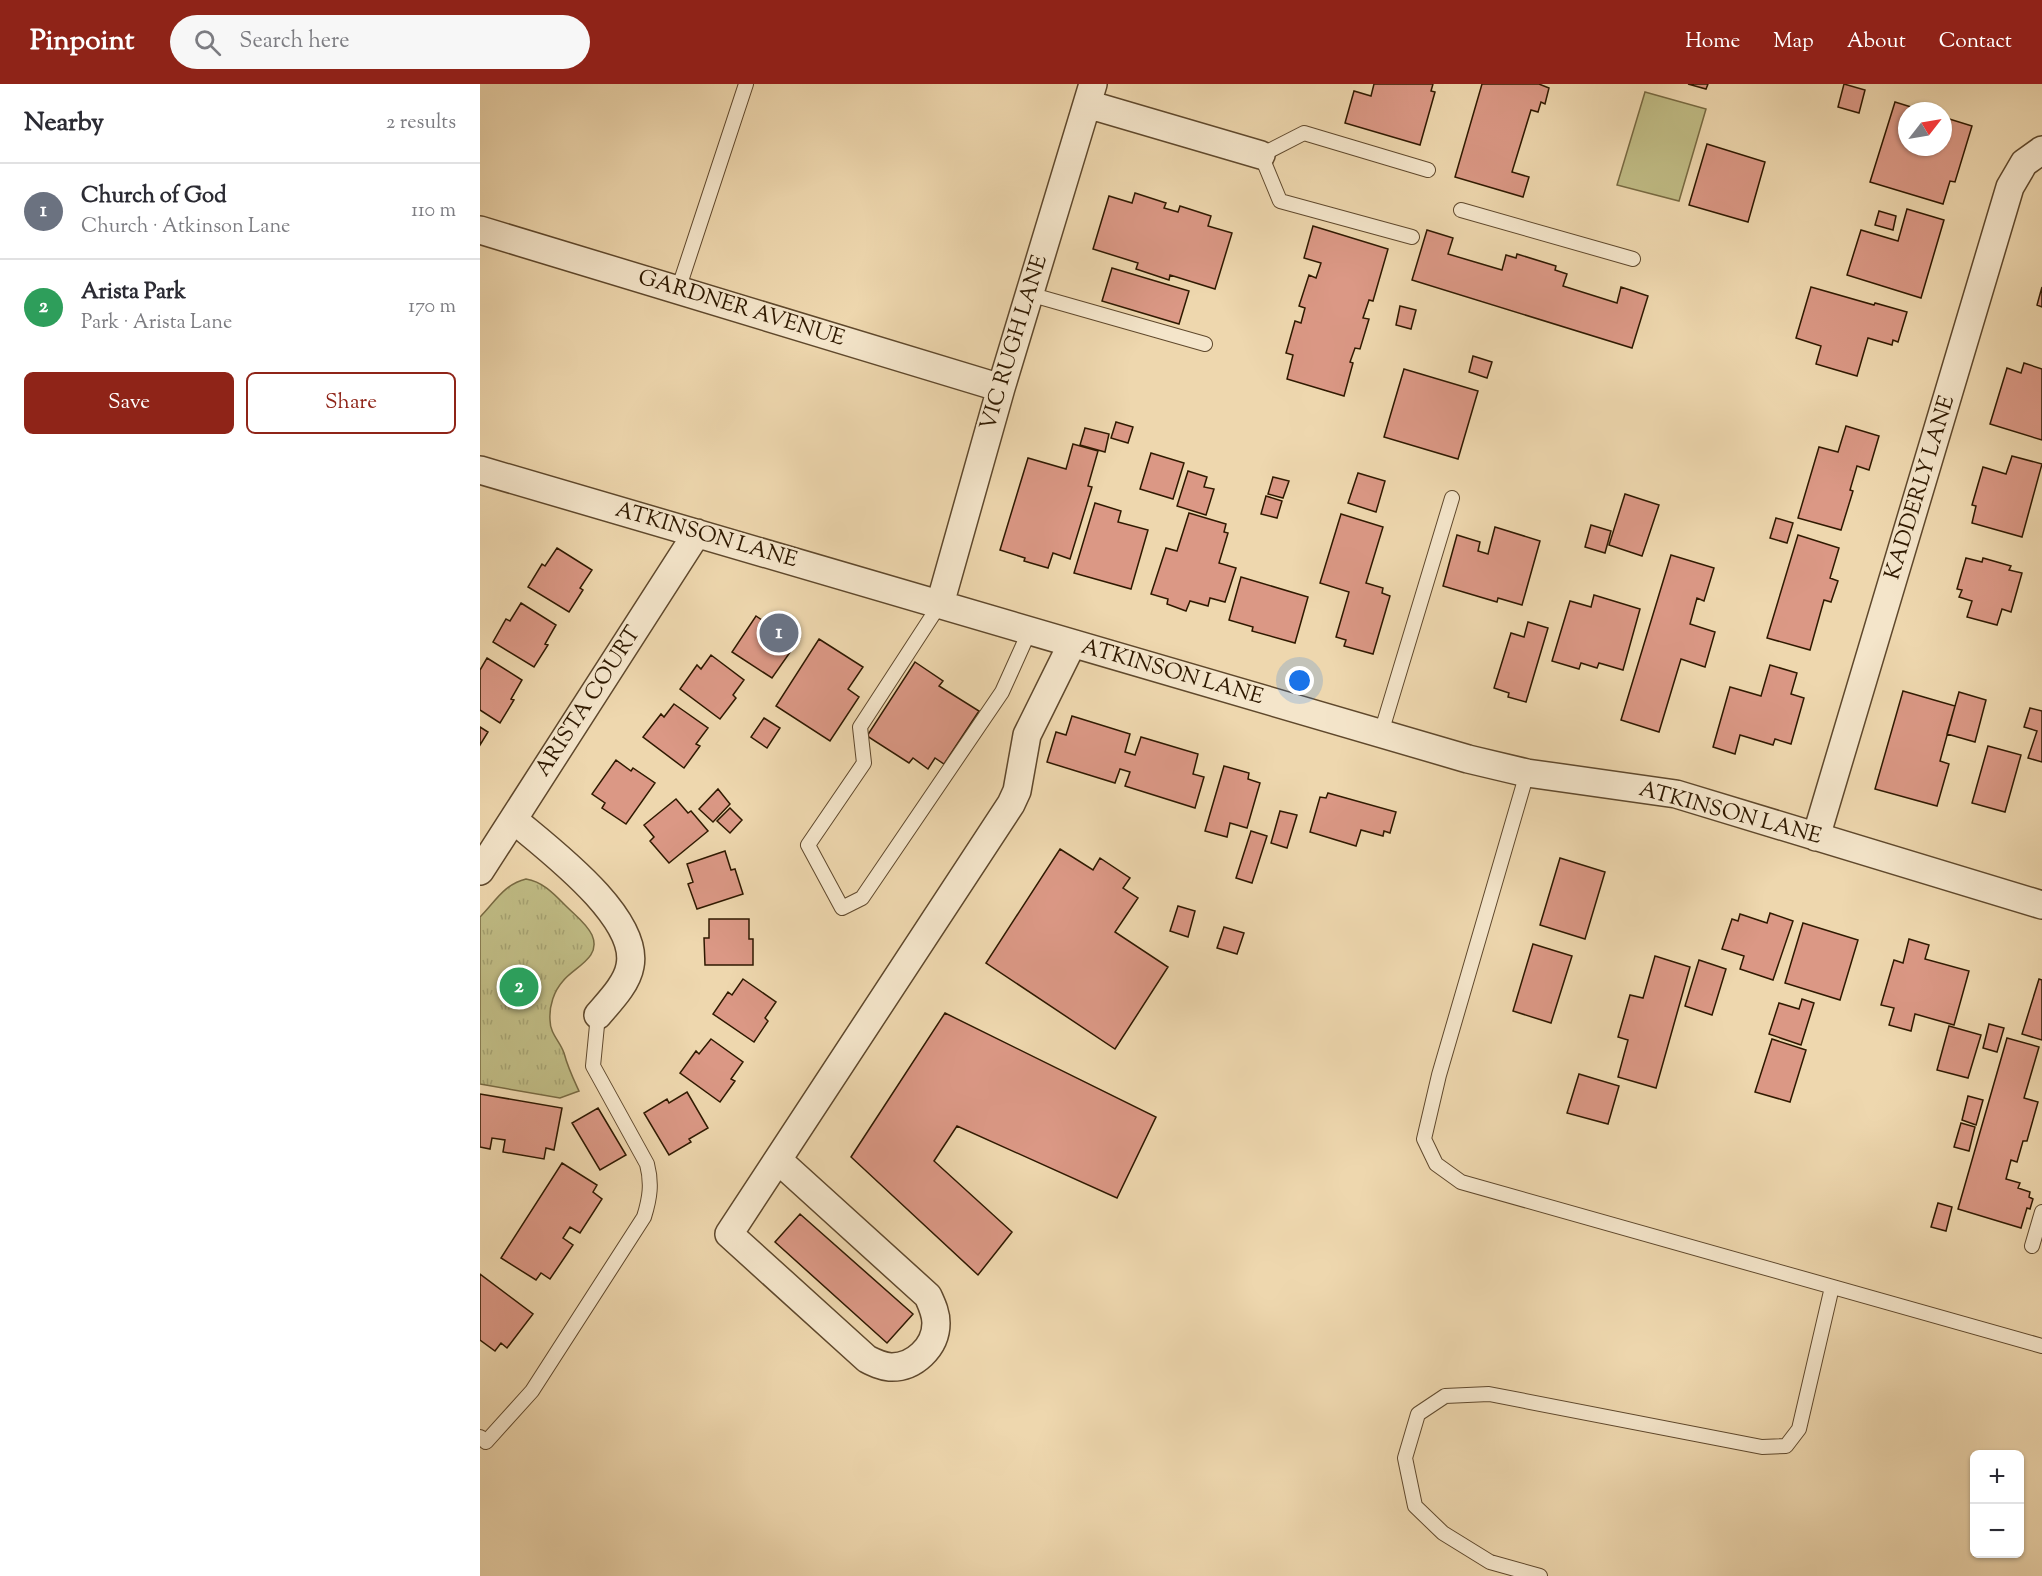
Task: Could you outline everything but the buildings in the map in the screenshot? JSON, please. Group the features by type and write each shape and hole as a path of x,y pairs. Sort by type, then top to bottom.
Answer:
{"street":[{"path":"1090,94 1261,155"},
{"name":"VIC RUGH LANE","path":"940,604 1001,388 1090,94"},
{"name":"KADDERLY LANE","path":"1816,837 2010,187 2024,163 2042,150"},
{"name":"GARDNER AVENUE","path":"480,230 1001,388"},
{"name":"ATKINSON LANE","path":"480,470 1468,759 1527,773 1676,794 2042,905"},
{"name":"ARISTA COURT","path":"480,871 697,533"},
{"path":"778,1160 928,1296 934,1310 936,1324 934,1336 922,1354 902,1366 879,1365 867,1359 729,1234 1011,804 1017,791 1027,735 1072,644"},
{"path":"514,820 568,865 596,894 615,917 625,936 630,952 630,966 614,996 598,1016"}],"lane":[{"path":"678,290 746,84"},
{"path":"1412,237 1280,201 1261,155 1304,133 1428,170"},
{"path":"1461,210 1633,260"},
{"path":"1029,294 1205,344"},
{"path":"1380,733 1452,498"},
{"path":"940,604 860,727 864,763 808,845 842,908 862,898 1002,692 1029,632"},
{"path":"1527,773 1443,1064 1424,1139 1436,1164 1461,1182 2042,1346"},
{"path":"480,1437 486,1442 532,1391 644,1216 648,1204 651,1178 647,1164 593,1066 598,1016"},
{"path":"2032,1246 2042,1212"},
{"path":"1540,1576 1490,1562 1443,1533 1415,1506 1405,1458 1418,1414 1445,1396 1489,1394 1762,1447 1786,1446 1799,1429 1832,1287"}],"green space":[{"path":"1645,92 1706,109 1679,201 1617,185"},
{"path":"526,879 544,886 554,894 587,927 594,943 590,956 563,981 551,1004 550,1025 579,1091 560,1098 480,1084 480,917 506,889"}],"place":[{"name":"Church of God","path":"779,633"},
{"name":"Arista Park","path":"519,987"}]}
